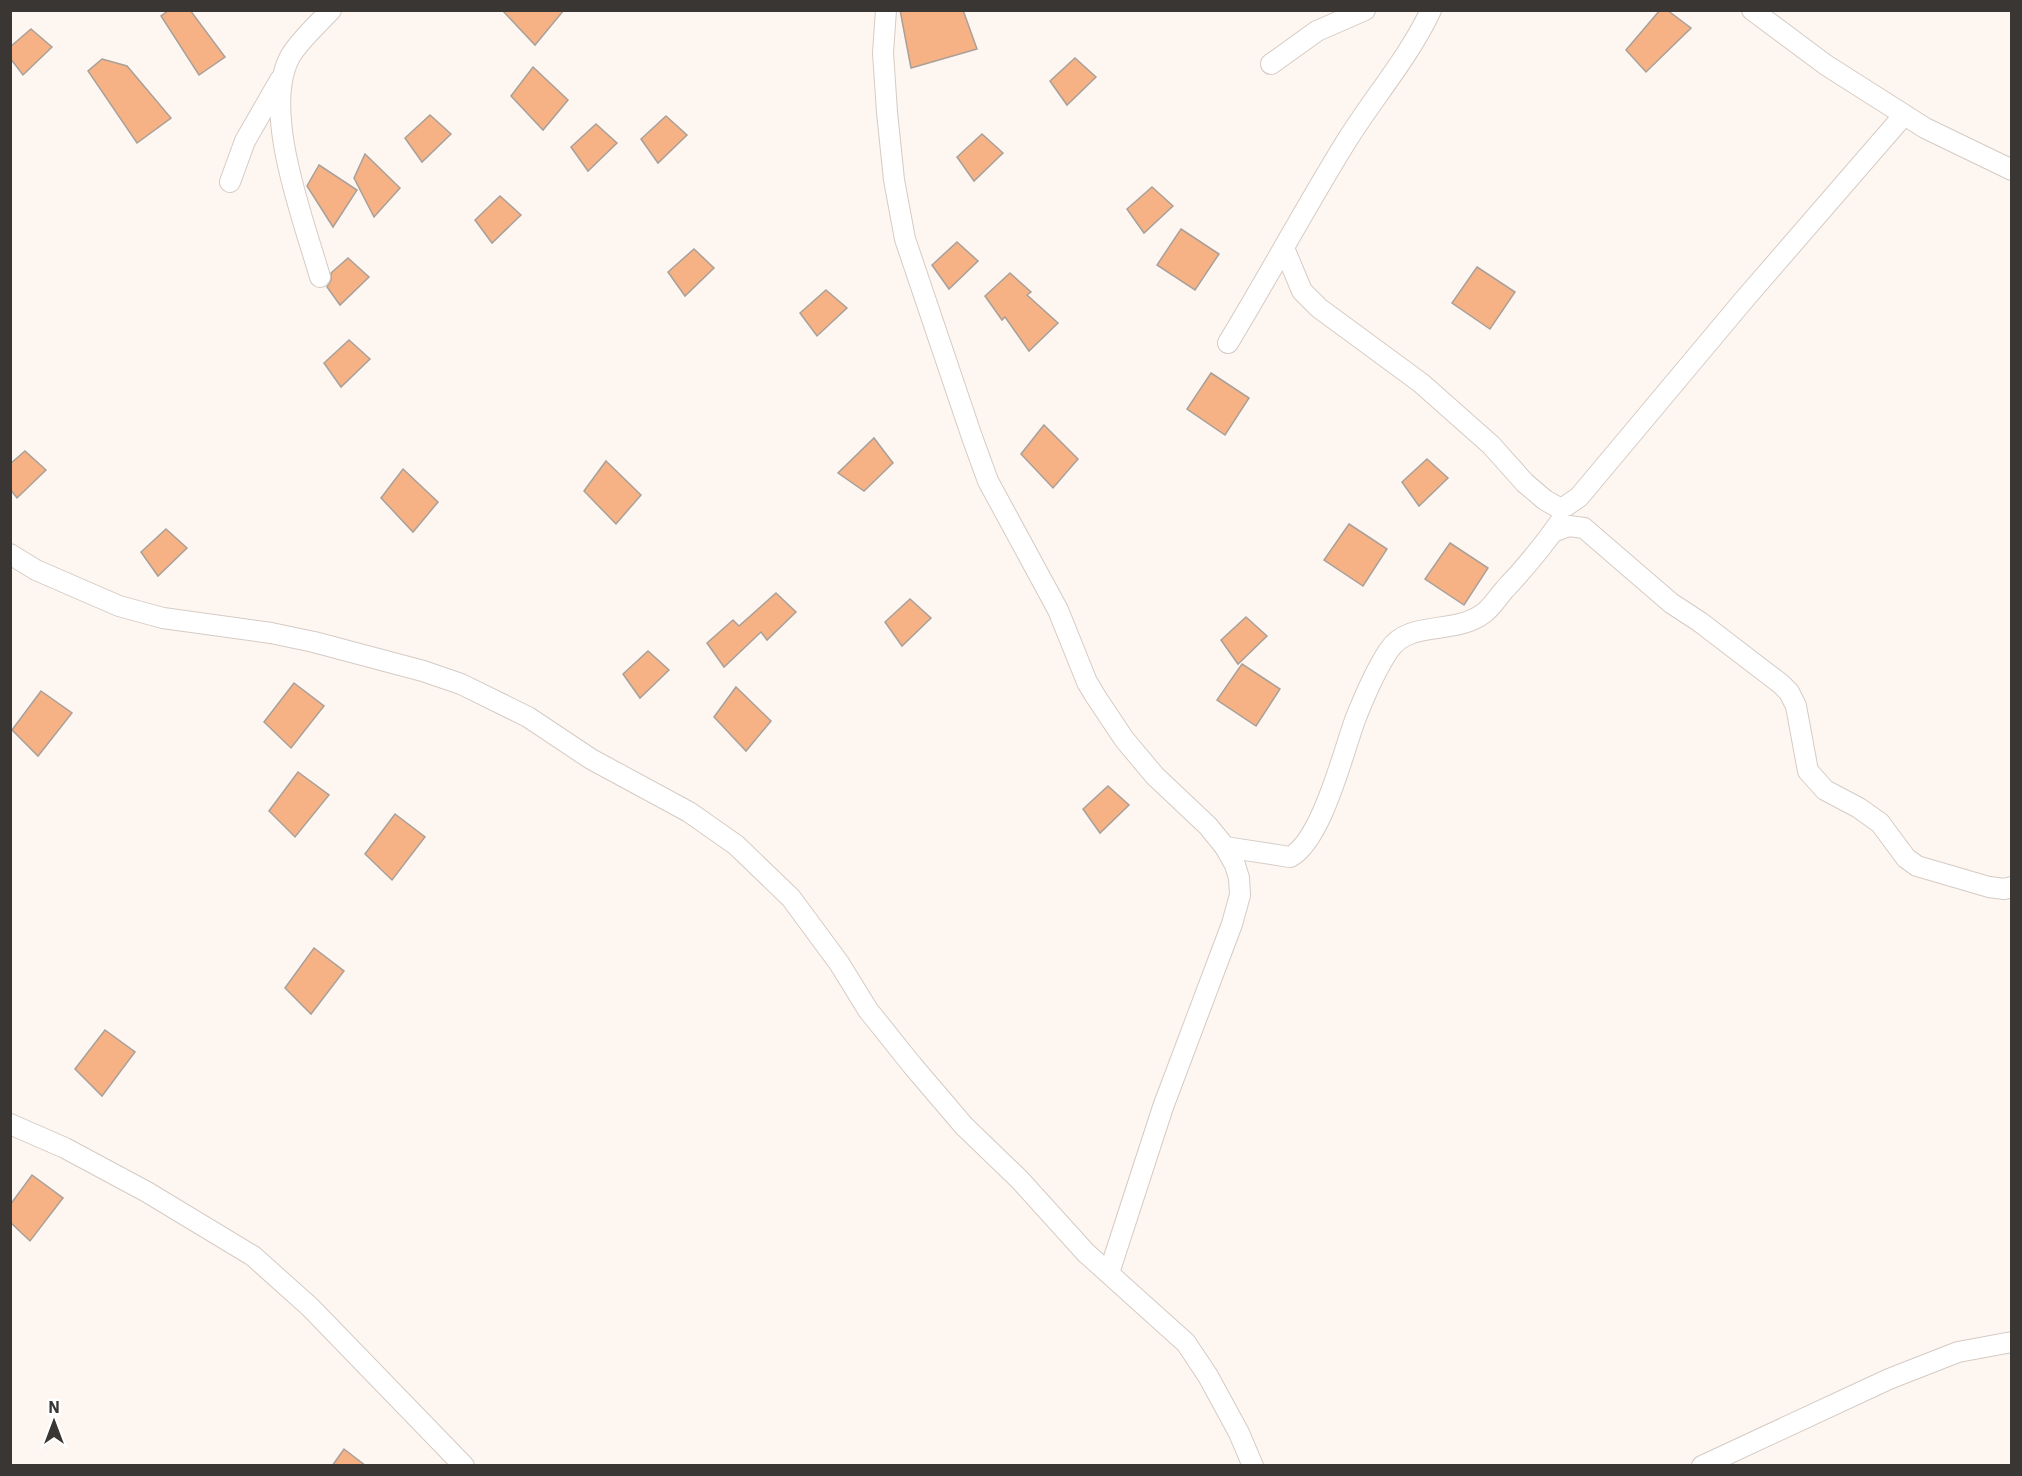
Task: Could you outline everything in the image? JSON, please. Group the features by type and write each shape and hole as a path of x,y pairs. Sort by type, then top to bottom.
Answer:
{"street":[{"path":"230,182 245,141 284,75 291,55 331,10"},
{"path":"886,10 883,53 887,112 894,180 905,239 929,315 988,481 1058,610 1087,682 1096,697 1124,739 1155,776 1208,826 1225,847 1236,865 1239,878 1240,895 1232,924 1163,1107 1109,1273"},
{"path":"1271,64 1317,31 1365,10"},
{"path":"1228,343 1344,144 1385,83 1410,52 1431,10"},
{"path":"1752,10 1826,65 1925,128 2012,170"},
{"path":"284,75 280,104 280,129 320,277"},
{"path":"1225,847 1290,857 1298,853 1318,824 1357,717 1375,675 1397,640 1421,629 1456,626 1469,622 1484,613 1534,557 1579,497 1728,318 1904,115"},
{"path":"1284,248 1302,291 1319,308 1421,383 1491,444 1525,483 1545,500 1559,507 1566,506 1579,497"},
{"path":"1553,532 1569,526 1584,528 1671,603 1700,622 1781,684 1789,692 1796,706 1806,763 1814,780 1825,790 1860,808 1880,823 1906,858 1917,866 1989,887 2004,889 2012,887"},
{"path":"10,554 36,570 119,606 163,618 271,633 314,642 423,671 461,684 528,717 591,759 689,812 736,845 791,898 839,963 868,1010 964,1126 1018,1179 1086,1253 1186,1343 1208,1376 1239,1433 1253,1466"},
{"path":"10,1124 86,1159 147,1192 253,1256 310,1307 464,1466"},
{"path":"1702,1466 1889,1379 1959,1352 2012,1342"}],"building":[{"path":"169,10 190,10 225,57 199,75 161,16"},
{"path":"502,10 564,10 535,45"},
{"path":"900,10 963,10 977,49 911,68"},
{"path":"1660,10 1667,10 1691,28 1646,72 1626,50"},
{"path":"31,29 52,47 23,75 10,58 10,47"},
{"path":"1075,58 1096,77 1067,105 1050,81"},
{"path":"102,59 127,66 171,118 137,143 88,71"},
{"path":"533,67 568,100 543,130 511,96"},
{"path":"430,115 451,134 422,162 405,138"},
{"path":"666,116 687,135 658,163 641,139"},
{"path":"596,124 617,143 588,171 571,147"},
{"path":"982,134 1003,153 974,181 957,157"},
{"path":"365,154 400,188 374,217 354,178"},
{"path":"319,165 357,190 333,227 307,186"},
{"path":"1152,187 1173,206 1144,233 1127,209"},
{"path":"500,196 521,215 492,243 475,220"},
{"path":"1181,229 1219,254 1195,290 1157,265"},
{"path":"957,242 978,261 949,289 932,265"},
{"path":"694,249 714,268 685,296 668,272"},
{"path":"348,258 369,277 340,305 327,287 331,280 331,273"},
{"path":"1477,267 1515,292 1490,329 1452,303"},
{"path":"1010,273 1031,292 1027,295 1058,323 1029,351 1005,317 1002,320 985,296"},
{"path":"826,290 847,308 817,336 800,313"},
{"path":"349,340 370,359 341,387 324,363"},
{"path":"1211,373 1249,398 1225,435 1187,409"},
{"path":"1044,425 1078,459 1053,488 1021,454"},
{"path":"874,438 893,463 864,491 838,473"},
{"path":"25,451 46,470 17,498 10,489 10,464"},
{"path":"1427,459 1448,478 1419,506 1402,482"},
{"path":"606,461 641,495 616,524 584,491"},
{"path":"403,469 438,502 413,532 381,498"},
{"path":"1349,524 1387,549 1363,586 1324,560"},
{"path":"166,529 187,548 158,576 141,552"},
{"path":"1450,543 1488,568 1464,605 1425,579"},
{"path":"776,593 796,612 767,640 761,632 724,667 707,643 733,620 739,626"},
{"path":"910,599 931,618 902,646 885,622"},
{"path":"1246,617 1267,636 1238,664 1221,640"},
{"path":"648,651 669,670 640,698 623,674"},
{"path":"1242,664 1280,689 1256,726 1217,700"},
{"path":"294,683 324,706 291,748 264,722"},
{"path":"736,687 771,721 746,751 714,717"},
{"path":"41,691 72,713 38,756 12,730"},
{"path":"298,772 329,795 295,837 269,811"},
{"path":"1108,786 1129,805 1100,833 1083,809"},
{"path":"395,814 425,837 392,880 365,854"},
{"path":"314,948 344,971 311,1014 285,988"},
{"path":"105,1030 135,1052 102,1096 75,1069"},
{"path":"32,1175 63,1198 30,1241 10,1222 10,1205"},
{"path":"344,1449 366,1466 332,1466"}]}
